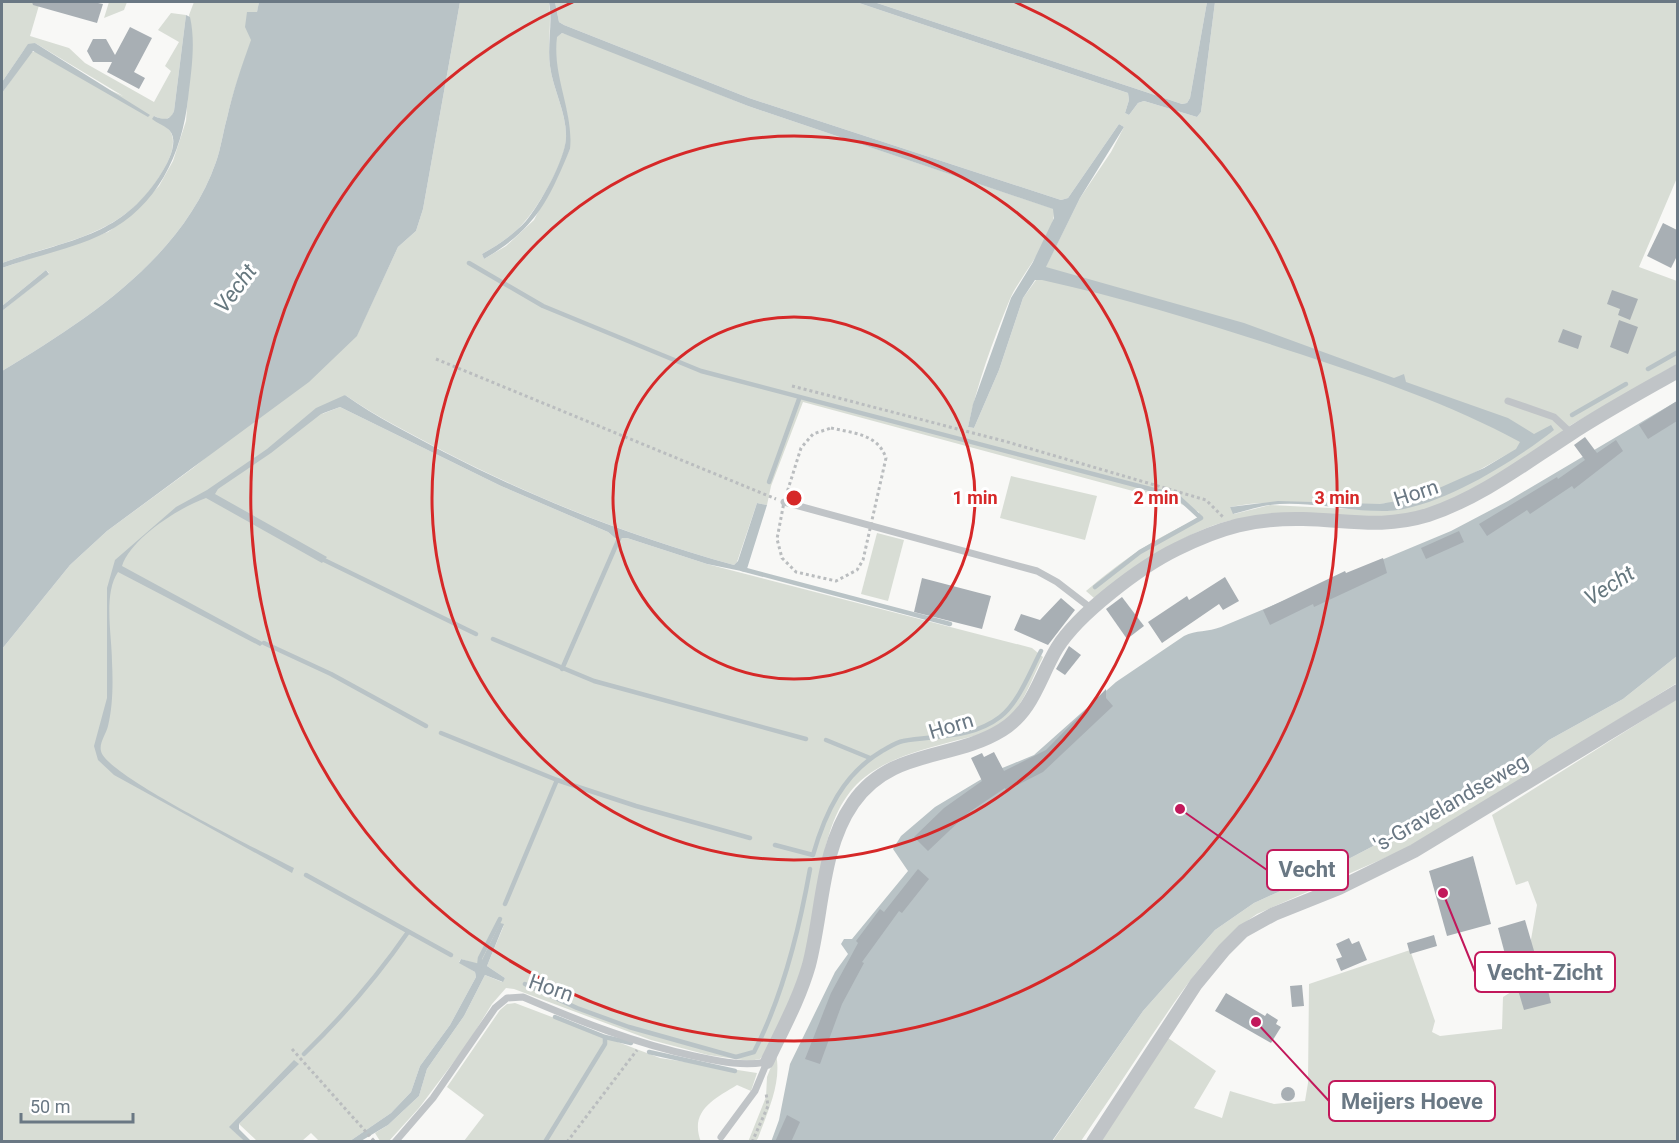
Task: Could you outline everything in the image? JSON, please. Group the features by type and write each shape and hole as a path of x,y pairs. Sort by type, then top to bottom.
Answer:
{"street":[{"name":"Horn","path":"767,1062 794,1009 822,906 830,848 854,802 875,780 896,765 984,739 1021,716 1044,679 1057,648 1092,609 1174,550 1228,526 1286,519 1383,525 1428,515 1492,486 1572,433 1677,371"},
{"name":"'s-Gravelandseweg","path":"1094,1142 1203,975 1243,931 1274,914 1340,888 1414,851 1677,691"}],"lane":[{"path":"1508,401 1554,417 1572,433"},
{"path":"784,502 1037,572 1057,582 1092,609"},
{"name":"Horn","path":"395,1142 433,1098 495,1008 507,998 523,997 643,1044 721,1062 745,1064 767,1062"},
{"path":"721,1137 755,1091 767,1062"}],"path":[{"path":"436,360 784,502"},
{"path":"792,386 1004,441 1206,500 1221,512 1228,526"},
{"path":"567,1142 643,1044"},
{"path":"292,1049 366,1128 375,1142"},
{"path":"752,1142 768,1106 765,1086"}],"shaded area":[{"path":"2,2 40,2 30,36 69,48 85,63 154,102 171,71 165,66 179,42 158,30 171,13 186,15 174,111 172,116 164,120 154,116 171,132 172,150 163,170 146,195 129,211 90,234 2,263 2,93 31,52 36,52 80,77 123,96 35,43 24,50 2,82"},
{"path":"109,2 127,2 124,10 104,18"},
{"path":"194,2 259,2 257,13 247,12 247,27 252,39 232,98 218,157 200,197 180,229 155,258 127,284 66,331 2,371 2,311 49,273 46,270 2,306 2,268 108,232 123,221 159,186 173,161 186,121 192,39 189,15"},
{"path":"460,2 549,2 550,66 566,129 565,147 545,193 532,213 511,235 482,254 484,259 506,246 534,220 570,149 567,113 559,83 555,51 556,37 562,33 587,41 748,106 1054,209 1050,231 1015,289 992,346 968,427 974,428 999,370 1023,298 1046,266 1080,198 1111,152 1124,127 1119,124 1068,198 1061,200 749,98 564,25 559,22 555,2 856,2 1128,93 1129,100 1125,113 1129,115 1138,103 1144,101 1197,117 1201,112 1215,2 1677,2 1677,178 1639,267 1677,281 1677,364 1571,425 1557,439 1532,457 1445,504 1389,519 1232,520 1177,542 1094,598 1086,591 1099,580 1123,561 1191,522 1198,517 1199,512 1181,504 803,402 771,486 767,505 757,503 734,565 623,530 515,486 407,432 345,395 322,414 340,407 501,486 608,532 615,538 627,538 707,564 1032,648 1043,657 1019,705 1003,723 984,733 922,750 886,764 865,777 850,793 838,811 830,831 809,942 801,970 779,1025 766,1052 760,1059 749,1061 708,1055 651,1040 506,988 492,1004 468,1043 419,1108 389,1141 380,1141 375,1133 388,1125 419,1096 427,1069 464,1016 485,975 502,982 505,978 487,966 504,925 480,965 461,959 459,962 475,972 476,977 450,1025 420,1066 411,1092 391,1113 350,1141 319,1141 311,1133 302,1141 257,1141 239,1124 299,1064 230,1127 244,1141 2,1141 2,649 70,565 107,531 193,468 357,335 398,247 416,231 423,209","holes":["1516,449 1432,500 1390,511 1270,505 1234,514 1230,507 1268,503 1362,505 1399,501 1452,484"]},
{"path":"874,2 1207,2 1190,98 1187,103 1182,104"},
{"path":"1011,476 1097,496 1085,540 1000,518"},
{"path":"877,533 904,540 888,601 861,594"},
{"path":"1677,656 1677,683 1515,784 1403,850 1257,914 1240,926 1211,955 1185,987 1081,1141 1052,1142 1143,1011 1215,930 1254,903 1333,867 1502,779 1549,740 1623,699"},
{"path":"1677,699 1677,1141 1100,1142 1168,1038 1216,1071 1194,1108 1222,1118 1230,1091 1274,1104 1305,1101 1308,1083 1309,984 1410,950 1435,1021 1432,1032 1440,1036 1502,1029 1503,997 1519,987 1524,980 1537,905 1528,881 1516,885 1492,815"},
{"path":"515,1003 660,1058 757,1073 751,1091 737,1085 706,1107 698,1122 701,1142 464,1141 484,1115 447,1087 500,1010 507,1004"},
{"path":"776,1054 776,1086 770,1107 758,1138 756,1141 748,1142 766,1097 767,1077"}],"water":[{"path":"259,2 460,2 423,209 416,231 398,247 357,336 309,382 107,531 70,565 2,649 2,371 66,331 97,308 155,258 180,229 200,197 216,162 232,98 251,40 245,27 247,12 257,12"},
{"path":"549,2 555,2 559,22 564,25 749,98 1061,200 1068,198 1119,124 1124,127 1080,198 1046,267 1244,323 1394,378 1404,374 1406,382 1508,418 1534,434 1551,425 1554,430 1519,455 1475,481 1452,493 1407,508 1372,511 1284,504 1264,506 1233,514 1230,507 1278,501 1380,504 1419,497 1484,468 1516,449 1520,442 1440,404 1357,373 1172,314 1042,280 1035,280 1023,298 999,370 974,428 968,427 973,404 1011,298 1033,262 1054,218 1053,209 748,106 562,33 557,37 557,66 569,121 570,149 538,213 516,237 484,259 482,254 511,235 532,213 551,181 565,147 566,129 550,66"},
{"path":"856,2 874,2 1182,104 1187,103 1190,98 1207,2 1215,2 1201,112 1197,117 1144,101 1138,103 1129,115 1125,113 1129,100 1128,93"},
{"path":"186,15 190,17 193,48 185,119 173,159 153,194 123,222 105,233 80,244 2,268 2,263 92,233 129,211 146,194 165,167 172,150 171,133 152,119 154,116 168,118 174,111"},
{"path":"35,43 150,115 148,117 33,51 2,93 2,82 28,44"},
{"path":"46,270 49,274 2,311 2,306"},
{"path":"345,395 406,432 514,486 622,530 734,565 738,561 757,503 767,505 746,572 707,564 627,538 615,538 608,532 501,486 340,407 321,414 271,453 218,489 215,494 327,557 322,563 206,498 183,508 158,525 135,545 122,566 264,643 260,646 118,572 113,581 109,616 112,702 101,751 109,762 156,795 294,868 292,873 114,775 98,760 94,746 107,698 107,588 115,560 176,507 207,490 267,449 316,408"},
{"path":"1677,401 1677,656 1623,699 1549,740 1502,779 1333,867 1254,903 1215,930 1143,1011 1052,1141 771,1142 779,1120 790,1064 835,972 848,954 841,944 844,939 852,939 908,871 893,849 901,836 935,807 995,771 1034,755 1116,682 1184,636 1221,627 1451,531 1508,501"},
{"path":"500,923 504,924 487,966 505,978 503,982 485,975 464,1016 427,1069 419,1096 388,1125 361,1141 350,1141 391,1113 411,1092 420,1066 450,1025 476,977 475,972 459,963 461,959 480,964"},
{"path":"294,1060 299,1064 239,1124 239,1129 251,1141 244,1141 229,1127"}],"building":[{"path":"32,2 103,4 97,23 33,5"},
{"path":"130,27 152,38 134,72 145,78 139,89 107,72 112,62 93,62 87,51 93,39 106,39 115,55"},
{"path":"1663,223 1677,230 1677,256 1671,268 1647,256"},
{"path":"1612,290 1638,299 1630,320 1618,315 1620,309 1607,304"},
{"path":"1619,320 1638,327 1628,354 1610,347"},
{"path":"1563,329 1582,336 1578,349 1558,342"},
{"path":"1677,401 1677,421 1648,439 1639,425"},
{"path":"1585,437 1597,453 1616,440 1623,451 1574,489 1572,486 1530,514 1527,510 1487,536 1479,524 1557,477 1558,479 1585,460 1574,445"},
{"path":"1459,531 1464,542 1426,559 1421,548"},
{"path":"1383,558 1387,573 1270,625 1263,610 1345,571 1346,573"},
{"path":"1225,577 1239,601 1223,610 1219,604 1162,643 1148,622 1187,596 1189,600"},
{"path":"922,578 991,596 982,629 914,612"},
{"path":"1122,597 1144,626 1127,639 1106,609"},
{"path":"1061,598 1075,610 1048,645 1014,630 1021,614 1040,620"},
{"path":"1069,646 1081,655 1065,675 1056,669"},
{"path":"1106,689 1106,698 1113,706 1043,772 1006,791 1005,788 968,813 928,851 914,837 944,808 982,781 971,758 982,753 984,757 994,752 1004,771 1046,750"},
{"path":"1473,856 1491,924 1447,936 1429,871"},
{"path":"918,869 929,879 902,913 899,911 862,962 864,963 842,1004 820,1064 805,1059 831,993 858,943 856,941 880,909 884,912"},
{"path":"1525,920 1537,961 1509,969 1498,928"},
{"path":"1434,935 1437,946 1410,954 1407,943"},
{"path":"1349,938 1352,944 1359,941 1367,960 1341,971 1336,959 1342,957 1336,944"},
{"path":"1546,982 1551,1003 1524,1010 1518,990"},
{"path":"1302,985 1304,1006 1292,1007 1290,986"},
{"path":"1226,993 1265,1016 1267,1013 1278,1020 1276,1024 1281,1027 1271,1043 1215,1011"},
{"path":"1285,1087 1291,1087 1295,1094 1291,1101 1285,1101 1281,1097 1281,1091"},
{"path":"787,1115 800,1122 791,1142 775,1142"}],"waterway":[{"path":"469,263 543,306 701,371 1177,496 1201,518 1140,552 1095,587"},
{"path":"1648,369 1678,352"},
{"path":"1572,415 1626,384"},
{"path":"769,482 799,399"},
{"path":"562,669 621,534"},
{"path":"324,560 476,634"},
{"path":"742,569 950,624"},
{"path":"493,639 594,681 806,739"},
{"path":"264,643 331,674 426,726"},
{"path":"775,845 813,855 823,824 837,796 856,771 868,760 900,742 965,733 989,724 1007,711 1013,703 1041,651"},
{"path":"441,733 557,780 636,806 750,838"},
{"path":"826,740 870,758"},
{"path":"505,904 557,780"},
{"path":"525,984 577,1008 629,1027 736,1057 754,1052 782,986 801,916 810,869"},
{"path":"306,875 451,955"},
{"path":"479,968 480,958 500,919"},
{"path":"304,1054 359,996 408,932"},
{"path":"555,1017 605,1037 631,1043"},
{"path":"545,1142 605,1044 605,1037"},
{"path":"649,1052 735,1071"}],"place":[{"name":"Vecht","path":"1180,809"},
{"name":"Vecht-Zicht","path":"1443,893"},
{"name":"Meijers Hoeve","path":"1256,1022"}]}
